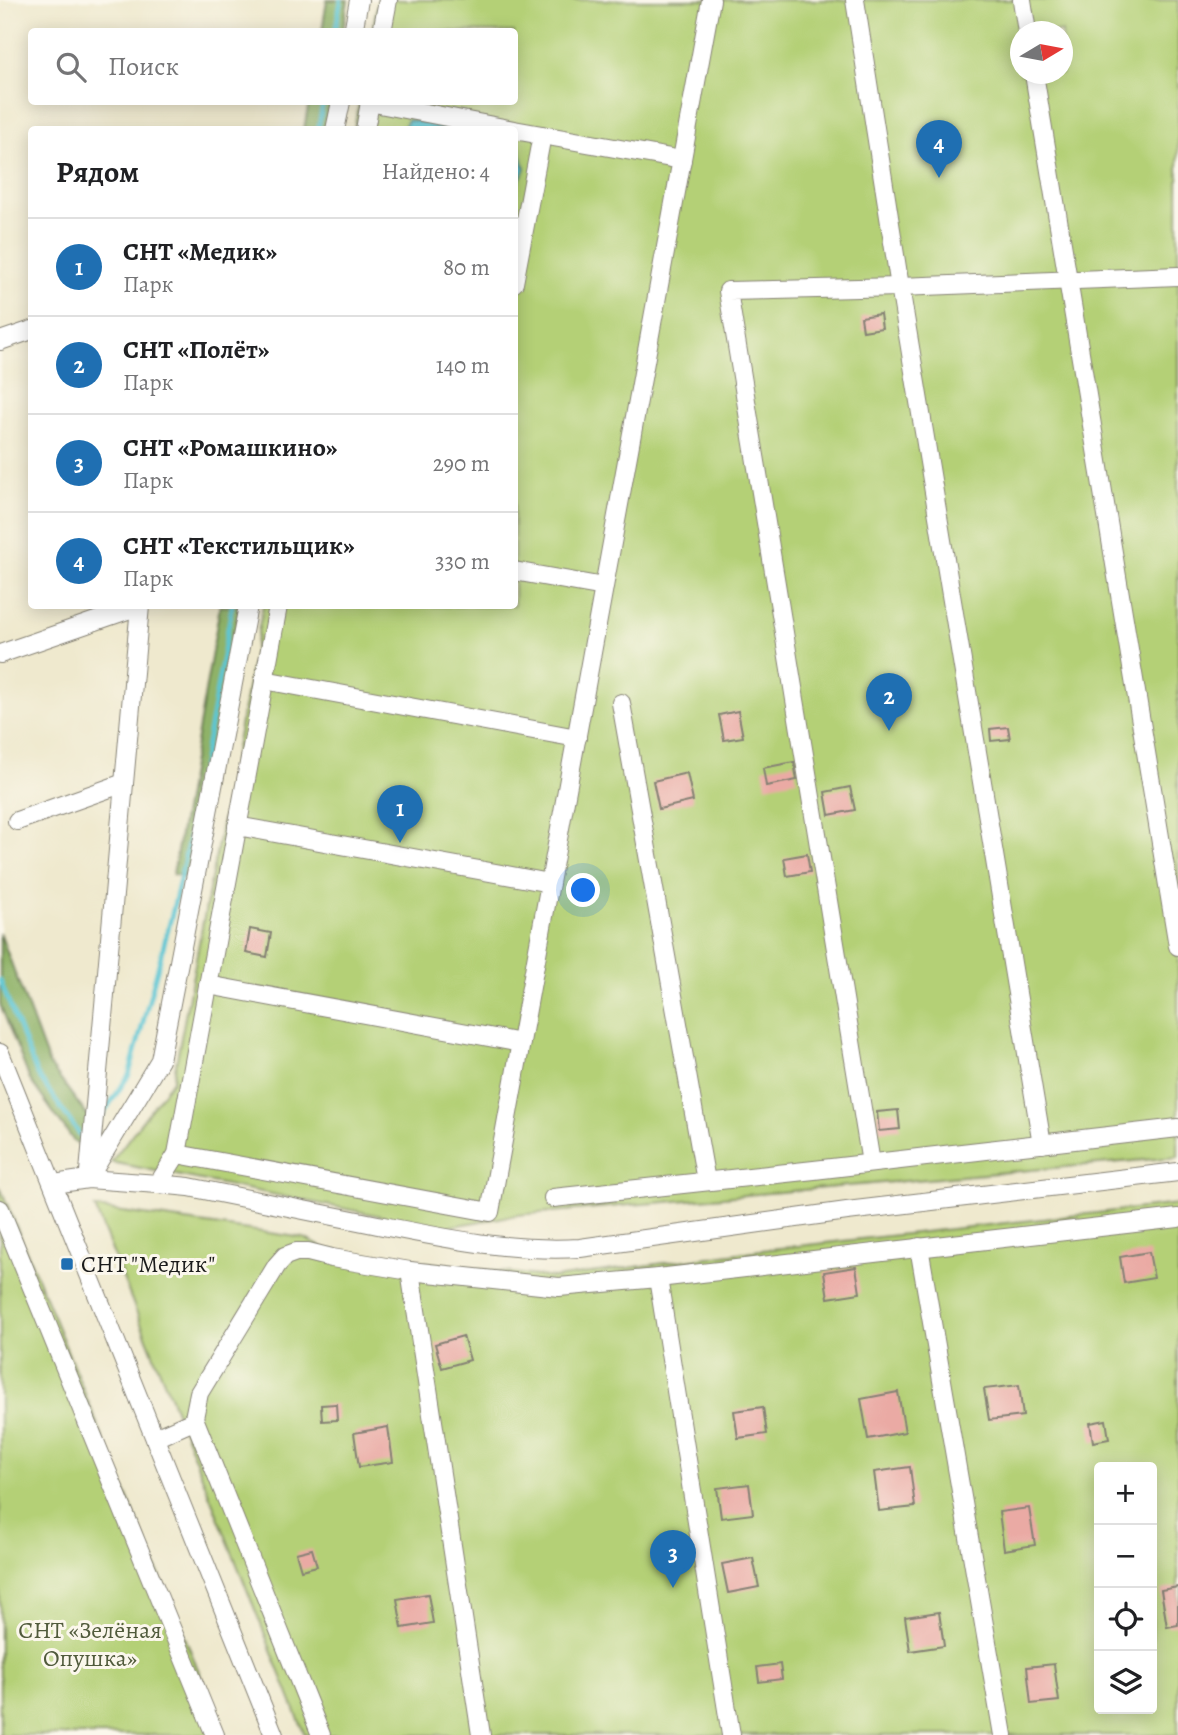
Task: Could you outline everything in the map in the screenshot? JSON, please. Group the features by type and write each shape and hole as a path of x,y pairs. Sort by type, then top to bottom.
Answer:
{"street":[{"path":"354,28 359,0"},
{"path":"383,28 388,0"},
{"path":"177,1154 490,1212 711,0"},
{"path":"855,0 1042,1144"},
{"path":"1022,0 1025,21"},
{"path":"1036,84 1178,946"},
{"path":"336,126 340,105"},
{"path":"366,126 369,105"},
{"path":"385,105 493,126"},
{"path":"518,131 682,160"},
{"path":"518,262 542,135"},
{"path":"871,1163 729,291 1178,276"},
{"path":"0,341 28,331"},
{"path":"518,572 604,587"},
{"path":"0,654 130,609"},
{"path":"89,1179 139,609"},
{"path":"89,1179 160,1059 247,609"},
{"path":"158,1184 177,1154 277,609"},
{"path":"264,680 577,738"},
{"path":"621,703 706,1181"},
{"path":"17,821 124,783"},
{"path":"237,826 550,883"},
{"path":"208,985 521,1043"},
{"path":"0,1053 274,1735"},
{"path":"553,1198 1178,1128"},
{"path":"54,1184 89,1179 189,1187 438,1237 509,1248 547,1250 580,1248 847,1210 1178,1172"},
{"path":"0,1209 215,1735"},
{"path":"155,1438 189,1423 194,1418 199,1394 277,1265 285,1256 296,1252 410,1271 559,1287 1178,1218"},
{"path":"919,1247 1003,1735"},
{"path":"410,1271 481,1735"},
{"path":"658,1278 731,1735"},
{"path":"194,1418 321,1735"}],"green space":[{"path":"327,0 348,0 343,28 322,28"},
{"path":"378,0 1178,0 1178,1157 517,1215 441,1228 111,1162 173,1080 262,609 518,609 518,126 355,126 358,105 518,105 518,28 373,28"},
{"path":"308,105 330,105 327,126 305,126"},
{"path":"219,609 240,609 188,878 173,874"},
{"path":"0,933 49,1064 98,1130 91,1153 73,1140 30,1080 0,1004"},
{"name":"СНТ «Зелёная Опушка»","path":"0,1187 225,1735 0,1735"},
{"path":"1178,1204 1178,1735 305,1735 95,1208 304,1238 329,1251 554,1278 753,1251"}],"water":[{"path":"408,120 451,126 404,126"},
{"path":"518,142 525,169 518,183"}],"building":[{"path":"880,314 882,328 863,331 861,317"},
{"path":"738,711 743,737 724,740 719,715"},
{"path":"1008,727 1010,739 991,741 990,729"},
{"path":"794,762 797,780 766,786 763,768"},
{"path":"687,773 693,801 659,809 653,781"},
{"path":"850,787 855,810 829,815 825,792"},
{"path":"807,854 810,872 787,876 784,858"},
{"path":"250,929 271,933 267,957 246,953"},
{"path":"898,1110 900,1129 879,1131 877,1112"},
{"path":"1149,1252 1154,1278 1124,1283 1120,1257"},
{"path":"856,1267 860,1293 828,1298 824,1272"},
{"path":"463,1336 470,1360 442,1368 435,1344"},
{"path":"1019,1385 1023,1416 989,1420 984,1389"},
{"path":"898,1392 905,1432 868,1439 861,1399"},
{"path":"336,1404 337,1420 322,1421 321,1405"},
{"path":"763,1407 767,1434 738,1438 734,1411"},
{"path":"1106,1420 1109,1439 1093,1442 1090,1423"},
{"path":"388,1427 393,1462 359,1467 354,1433"},
{"path":"910,1467 915,1507 879,1511 874,1472"},
{"path":"749,1484 753,1514 721,1518 717,1488"},
{"path":"1029,1508 1035,1545 1004,1550 999,1512"},
{"path":"312,1549 317,1566 301,1570 296,1553"},
{"path":"753,1558 759,1587 728,1593 722,1564"},
{"path":"1178,1587 1178,1625 1167,1627 1161,1590"},
{"path":"428,1594 433,1623 402,1628 397,1599"},
{"path":"939,1612 944,1646 910,1651 905,1617"},
{"path":"780,1664 782,1679 759,1682 757,1667"},
{"path":"1054,1664 1059,1701 1031,1704 1027,1667"}],"waterway":[{"path":"336,28 341,0"},
{"path":"319,126 322,105"},
{"path":"101,1117 129,1075 171,918 191,830 231,609"},
{"path":"0,980 37,1074 85,1142"}],"place":[{"name":"СНТ «Текстильщик»","path":"939,178"},
{"name":"СНТ «Полёт»","path":"889,731"},
{"name":"СНТ «Медик»","path":"400,843"},
{"name":"СНТ \"Медик\"","path":"67,1264"},
{"name":"СНТ «Ромашкино»","path":"673,1588"}]}
